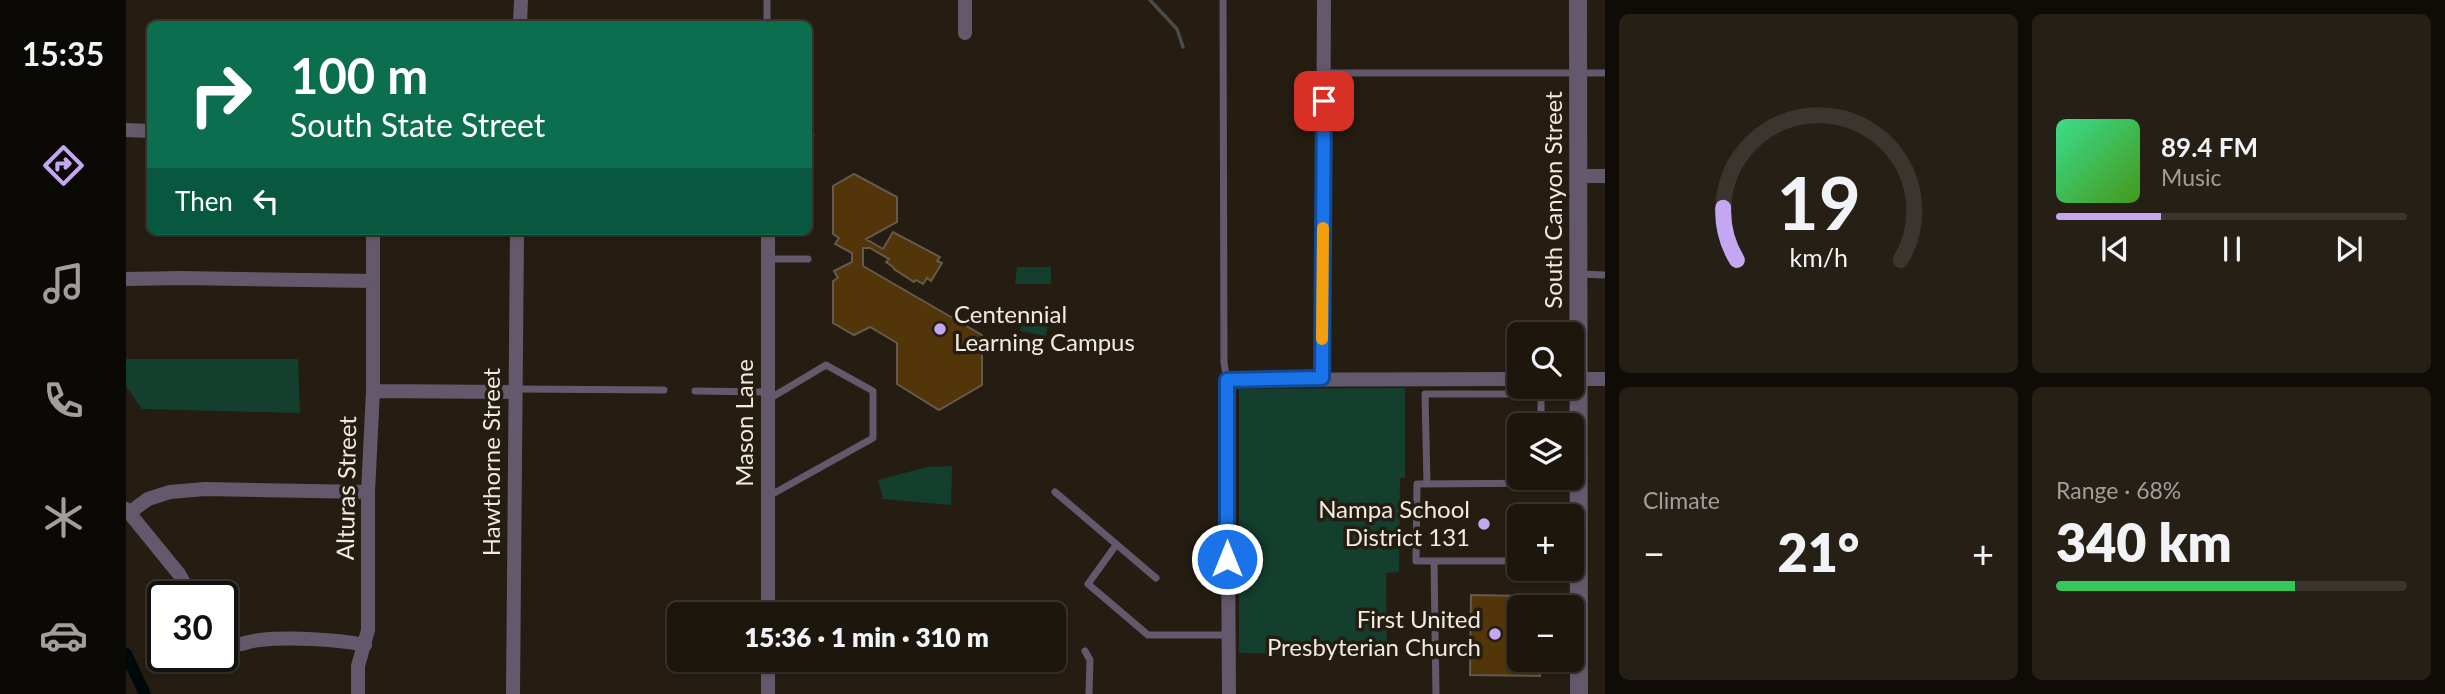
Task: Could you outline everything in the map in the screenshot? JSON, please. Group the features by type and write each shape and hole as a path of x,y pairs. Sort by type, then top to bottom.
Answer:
{"street":[{"path":"520,21 521,0"},
{"path":"965,0 965,33"},
{"path":"1322,378 1324,0"},
{"name":"South Canyon Street","path":"1577,322 1578,0"},
{"path":"126,131 147,131"},
{"path":"1578,176 1605,176"},
{"name":"Alturas Street","path":"358,694 358,666 368,630 373,235"},
{"name":"Hawthorne Street","path":"513,694 517,235"},
{"name":"Mason Lane","path":"768,235 768,602"},
{"path":"126,279 373,281"},
{"path":"1229,694 1227,380 1507,379"},
{"path":"1584,379 1605,379"},
{"path":"373,391 515,391"},
{"path":"183,581 127,511 148,499 170,492 205,489 368,492"},
{"name":"South Canyon Street","path":"1576,581 1579,694"},
{"path":"238,645 259,640 278,640 348,641 365,645"},
{"path":"768,672 768,694"}],"lane":[{"path":"768,0 768,21"},
{"path":"1223,0 1223,363 1227,380"},
{"path":"1324,73 1605,73"},
{"path":"768,259 808,259"},
{"path":"1578,274 1605,275"},
{"path":"695,391 768,396 826,365 873,391 873,438 768,496"},
{"path":"1424,378 1427,484"},
{"path":"515,391 664,390"},
{"path":"1425,394 1507,391"},
{"path":"1507,482 1416,484 1416,561 1507,561"},
{"path":"1055,492 1156,578"},
{"path":"1116,545 1088,584 1148,635 1228,635"},
{"path":"1434,561 1436,694"},
{"path":"1085,651 1090,660 1090,694"}],"green space":[{"path":"1017,267 1051,267 1051,284 1015,284"},
{"path":"1025,307 1050,312 1046,336 1020,331"},
{"path":"126,359 298,359 300,413 142,409 126,386"},
{"path":"1405,388 1405,478 1400,478 1399,572 1386,573 1387,655 1239,653 1239,389"},
{"path":"952,466 951,505 883,499 878,480 927,467"}],"building":[{"path":"854,174 897,197 897,222 866,239 883,249 893,232 940,257 937,261 942,263 931,281 927,278 923,284 916,280 914,282 894,269 886,262 889,259 870,248 863,248 863,266 982,335 982,385 939,410 897,384 897,343 870,327 854,335 833,323 833,281 838,278 834,271 852,262 852,253 835,244 839,238 833,234 833,186"},
{"name":"First United Presbyterian Church","path":"1471,595 1507,596 1507,672 1540,672 1540,676 1470,675"}],"waterway":[{"path":"1150,0 1177,29 1183,47"},
{"path":"126,654 145,694"}],"slow traffic":[{"path":"1322,339 1323,228"}],"place":[{"name":"Centennial Learning Campus","path":"940,329"},
{"name":"Nampa School District 131","path":"1484,524"},
{"name":"First United Presbyterian Church","path":"1495,634"}],"route":[{"path":"1227,559 1227,380 1322,378 1324,101"}]}
